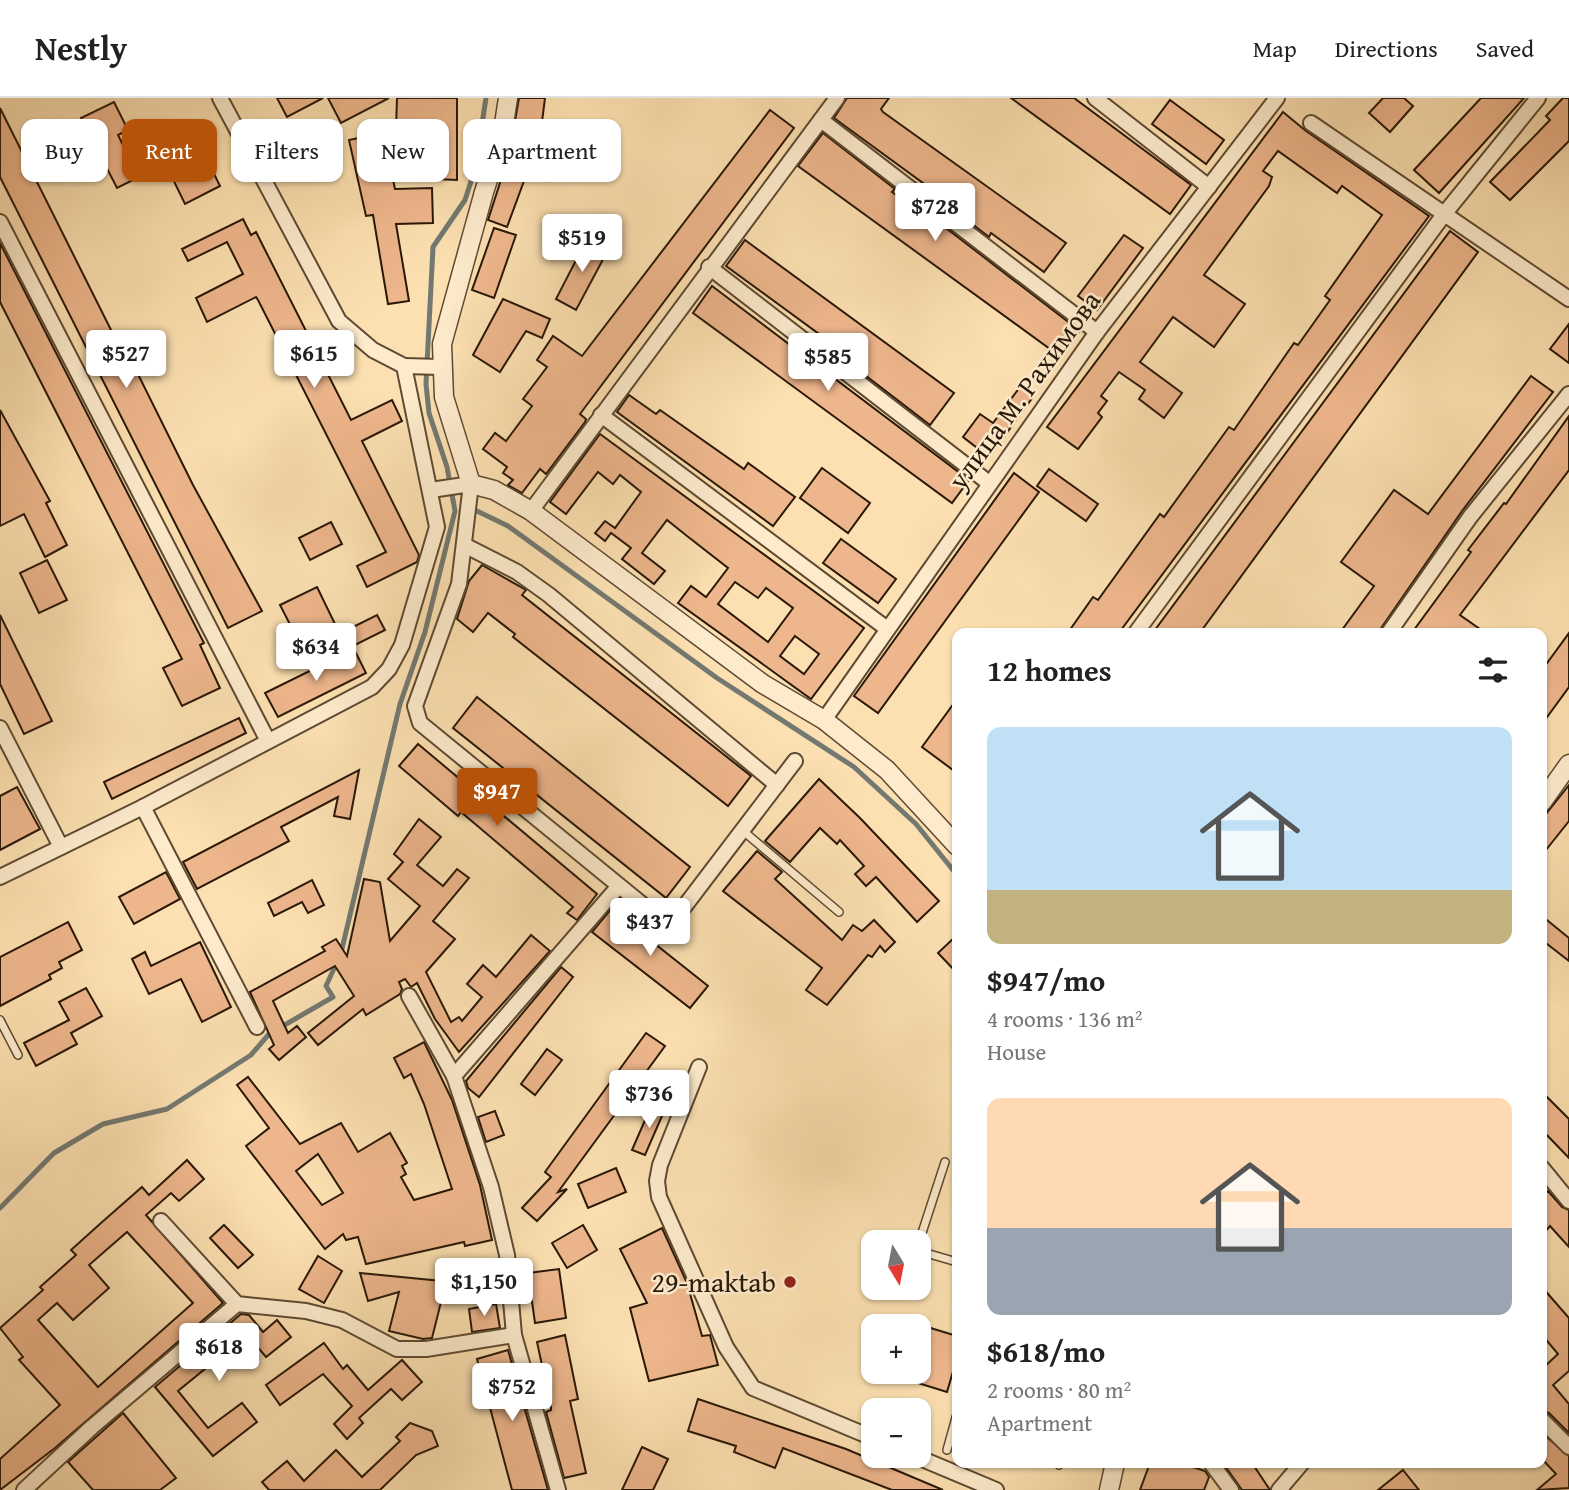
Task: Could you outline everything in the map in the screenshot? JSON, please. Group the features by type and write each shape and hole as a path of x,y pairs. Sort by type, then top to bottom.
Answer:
{"street":[{"path":"220,98 339,321 373,350 404,366 441,367"},
{"path":"508,98 502,137 446,321 441,367 450,426 466,491 468,522 459,584 415,706 416,716 420,723 660,919 670,919 677,915 794,761"},
{"path":"531,510 837,98"},
{"path":"1096,98 1209,187"},
{"name":"улица М. Рахимова","path":"824,720 886,628 1097,332 1277,98"},
{"path":"1140,628 1445,213 1538,98"},
{"path":"821,120 1097,332"},
{"path":"1311,123 1569,299"},
{"path":"0,222 268,741"},
{"path":"709,267 989,483"},
{"path":"0,877 143,807 372,687 397,657 437,527 404,366"},
{"path":"1392,628 1471,517 1569,394"},
{"path":"601,415 886,628"},
{"path":"431,490 494,489 531,510 763,684 824,720 887,770 952,841"},
{"path":"466,546 517,572 548,595 777,785"},
{"path":"0,728 61,847"},
{"path":"1547,795 1569,764"},
{"path":"143,807 257,1027"},
{"path":"454,1076 618,887"},
{"path":"409,996 454,1076 491,1187 507,1255 514,1335 558,1490"},
{"path":"699,1067 660,1165 657,1181 659,1197 726,1347 753,1388 861,1433"},
{"path":"1547,1174 1569,1201"},
{"path":"161,1221 237,1304 306,1311 342,1320 397,1349 426,1349 514,1335"},
{"path":"24,1490 237,1304"},
{"path":"1547,1425 1569,1447"},
{"path":"931,1463 996,1490"},
{"path":"1109,1490 1114,1468"},
{"path":"1215,1468 1231,1490"},
{"path":"1279,1490 1298,1468"}],"lane":[{"path":"742,831 839,912"},
{"path":"0,1020 18,1055"},
{"path":"923,1230 945,1161"},
{"path":"931,1254 952,1261"},
{"path":"947,1450 952,1432"}],"building":[{"path":"277,98 323,98 287,117"},
{"path":"328,98 389,98 343,122 343,119 339,119"},
{"path":"397,98 457,98 457,180 449,180 449,119 396,119"},
{"path":"519,98 545,98 542,119 515,119"},
{"path":"847,98 889,98 881,109 883,112 1066,243 1044,272 991,233 989,237 941,200 942,197 834,118"},
{"path":"1011,98 1074,98 1191,185 1170,214"},
{"path":"1383,98 1404,98 1413,106 1390,132 1369,113"},
{"path":"1481,98 1524,98 1439,193 1414,170"},
{"path":"1563,98 1569,98 1569,141 1510,200 1490,182 1550,120 1546,116"},
{"path":"1170,100 1224,140 1206,164 1152,124"},
{"path":"114,102 122,119 122,133 118,135 122,143 122,182 129,182 117,188 108,170 108,119 81,118"},
{"path":"0,108 21,150 21,182 37,182 125,358 129,356 193,485 262,611 228,628 0,177"},
{"path":"770,110 794,128 580,414 586,419 585,422 546,474 540,469 522,493 508,485 513,480 503,473 507,467 483,449 495,433 506,441 532,406 523,399 547,367 537,360 553,336 582,356"},
{"path":"1283,112 1306,131 1429,216 1122,628 1071,628 1093,597 1098,600 1160,514 1164,517 1229,427 1234,430 1294,343 1298,345 1330,300 1325,296 1382,215 1342,186 1337,193 1278,151 1263,171 1272,177 1269,186 1204,275 1245,304 1214,347 1173,317 1140,362 1182,393 1164,418 1139,399 1145,390 1119,372 1101,396 1107,401 1098,413 1102,417 1078,449 1047,427"},
{"path":"823,133 895,189 892,192 927,218 929,215 1080,331 1061,357 798,166"},
{"path":"357,138 357,176 349,140"},
{"path":"217,180 220,186 185,204 174,182 217,182"},
{"path":"358,182 394,182 395,189 432,188 433,223 396,224 409,301 388,304 373,215 366,216"},
{"path":"500,182 524,182 507,227 488,220"},
{"path":"243,219 251,235 256,232 351,420 392,400 402,421 362,441 419,555 417,562 367,587 357,566 386,552 258,300 256,297 207,322 196,298 243,274 227,242 188,261 182,249"},
{"path":"494,228 516,235 494,298 472,290"},
{"path":"1450,231 1478,252 1203,628 1156,628"},
{"path":"1124,235 1143,248 1097,310 1078,296"},
{"path":"587,239 608,250 576,310 556,299"},
{"path":"745,240 954,393 930,425 831,349 834,345 726,266"},
{"path":"0,243 204,643 200,645 220,688 182,706 163,668 182,659 0,302"},
{"path":"712,286 969,480 952,503 693,313"},
{"path":"503,299 550,319 542,338 526,331 500,372 473,355"},
{"path":"1569,324 1569,363 1550,349"},
{"path":"1531,376 1553,392 1462,511 1381,628 1343,628 1374,586 1341,562 1394,490 1428,514"},
{"path":"1020,387 1033,397 989,457 963,437 980,414 993,423"},
{"path":"629,395 656,414 660,410 744,469 748,463 795,497 773,526 617,412"},
{"path":"0,410 50,501 46,503 67,545 45,557 24,514 0,526"},
{"path":"1569,416 1569,470 1460,615 1478,628 1415,628 1471,552 1468,550 1504,503 1506,504"},
{"path":"600,434 864,628 811,699 678,603 691,586 706,597 728,568 667,520 642,553 665,571 654,584 622,559 631,548 611,533 605,541 595,533 605,521 615,528 641,492 620,475 613,484 598,472 566,514 550,502","holes":["735,582 758,598 766,588 793,608 768,642 718,604","795,636 819,654 804,674 780,656"]},
{"path":"822,468 870,503 848,533 800,498"},
{"path":"1049,469 1098,504 1086,521 1037,486"},
{"path":"1014,473 1039,492 878,713 854,696"},
{"path":"331,522 342,544 310,560 299,538"},
{"path":"841,539 896,579 878,603 823,563"},
{"path":"47,560 67,600 39,613 20,573"},
{"path":"482,565 526,590 522,595 751,776 728,806 513,637 515,634 488,613 473,632 457,619 469,581"},
{"path":"317,587 336,626 300,644 280,605"},
{"path":"0,615 52,721 24,734 0,684"},
{"path":"377,615 385,630 355,645 347,630"},
{"path":"1569,633 1569,687 1547,717 1547,663"},
{"path":"354,649 366,673 278,717 265,693"},
{"path":"477,697 690,867 666,898 453,728"},
{"path":"952,706 952,769 922,747"},
{"path":"239,718 246,733 112,799 104,782"},
{"path":"418,744 597,894 577,920 567,913 573,907 461,812 458,816 399,766"},
{"path":"359,770 350,819 334,816 338,797 281,827 289,841 197,889 183,862"},
{"path":"819,779 939,901 917,922 876,877 866,886 855,874 864,866 840,840 837,844 820,828 790,862 765,841"},
{"path":"1569,785 1569,821 1547,849 1547,813"},
{"path":"17,787 40,829 0,850 0,796"},
{"path":"419,819 441,837 417,865 443,886 457,869 469,878 433,921 455,939 426,972 451,1022 459,1017 462,1021 482,997 467,984 483,965 496,977 531,935 550,951 459,1052 435,1019 417,983 411,987 405,979 399,982 402,989 400,994 366,1015 363,1009 318,1045 308,1033 354,996 335,966 273,1001 288,1033 297,1026 306,1037 279,1060 269,1049 274,1045 250,992 325,951 322,947 336,939 347,956 364,879 380,882 390,941 420,906 388,879 403,862 394,854"},
{"path":"757,851 782,872 775,879 842,940 853,925 862,931 874,920 895,942 885,952 880,946 872,957 868,955 827,1005 806,990 822,968 723,891"},
{"path":"166,872 180,899 134,924 119,897"},
{"path":"312,880 324,905 308,913 302,902 274,916 268,903"},
{"path":"611,909 708,986 690,1008 592,932"},
{"path":"1547,920 1569,938 1569,961 1547,944"},
{"path":"68,922 82,950 59,962 62,968 49,975 51,979 0,1006 0,957"},
{"path":"952,940 952,968 938,953"},
{"path":"200,942 231,1007 202,1022 181,979 149,994 132,959 145,952 151,966"},
{"path":"561,967 573,977 479,1097 468,1088 466,1081"},
{"path":"86,988 102,1016 71,1033 77,1044 36,1066 24,1043 69,1020 59,1002"},
{"path":"646,1033 665,1046 558,1192 567,1189 537,1221 522,1208 551,1177 545,1172"},
{"path":"424,1042 452,1100 480,1185 492,1240 465,1246 464,1242 366,1264 358,1237 346,1240 343,1234 325,1249 246,1146 269,1128 237,1085 248,1077 300,1144 341,1123 358,1152 390,1133 407,1163 402,1166 406,1174 401,1177 414,1200 452,1189 424,1104 411,1074 404,1078 394,1058","holes":["318,1154 343,1193 322,1205 296,1171"]},
{"path":"547,1049 562,1060 535,1095 521,1084"},
{"path":"1547,1097 1569,1119 1569,1158 1547,1135"},
{"path":"652,1104 665,1109 645,1155 632,1150"},
{"path":"495,1111 504,1135 486,1142 478,1117"},
{"path":"187,1160 204,1179 179,1201 171,1193 146,1215 223,1303 55,1448 0,1490 0,1459 60,1405 19,1360 23,1357 0,1328 43,1290 40,1287 76,1255 71,1250 101,1223 142,1187 149,1195","holes":["127,1232 193,1303 98,1387 38,1320 57,1303 73,1320 109,1288 89,1265"]},
{"path":"616,1168 626,1192 588,1208 578,1184"},
{"path":"1547,1192 1562,1207 1569,1210 1569,1247 1550,1226 1547,1229"},
{"path":"224,1225 253,1255 238,1268 210,1238"},
{"path":"583,1225 597,1250 567,1268 552,1243"},
{"path":"662,1228 687,1283 702,1336 710,1335 718,1365 649,1381 630,1308 647,1303 620,1249"},
{"path":"318,1256 342,1271 324,1303 299,1289"},
{"path":"559,1269 566,1318 535,1323 528,1273"},
{"path":"360,1273 452,1282 450,1299 442,1298 432,1338 423,1339 389,1331 399,1292 368,1301"},
{"path":"1547,1293 1569,1318 1569,1371 1553,1385 1569,1404 1569,1433 1547,1412 1547,1364 1558,1354 1547,1341"},
{"path":"496,1304 500,1328 472,1332 469,1309"},
{"path":"241,1314 249,1315 263,1332 277,1320 291,1337 266,1357 244,1331 237,1334 202,1363 206,1368 178,1391 208,1428 242,1403 257,1422 213,1456 155,1387"},
{"path":"931,1328 952,1334 952,1375 947,1392 921,1384 931,1384"},
{"path":"565,1335 578,1399 570,1401 586,1473 564,1478 546,1412 551,1410 551,1407 537,1342"},
{"path":"324,1343 343,1369 347,1365 368,1390 402,1360 422,1382 402,1400 391,1389 359,1418 363,1423 347,1439 334,1424 352,1406 323,1374 280,1405 266,1385"},
{"path":"508,1350 548,1490 512,1490 477,1359"},
{"path":"698,1399 861,1455 861,1468 891,1468 943,1490 892,1490 783,1448 775,1468 734,1452 736,1446 688,1431"},
{"path":"123,1413 176,1478 160,1490 93,1490 68,1462"},
{"path":"410,1423 432,1431 438,1446 416,1455 380,1490 269,1490 262,1482 287,1461 304,1481 336,1450 362,1477 400,1441 396,1437"},
{"path":"1547,1437 1569,1456 1569,1488 1537,1490 1556,1474 1547,1464"},
{"path":"642,1447 668,1459 653,1490 622,1490"},
{"path":"1148,1468 1196,1468 1205,1471 1209,1477 1204,1490 1140,1490"},
{"path":"1227,1468 1255,1468 1270,1490 1242,1490"},
{"path":"1403,1470 1419,1490 1378,1490"}],"waterway":[{"path":"341,953 400,704 425,632 455,511 447,467 429,413 426,384 433,247 465,200 475,169 486,98"},
{"path":"468,511 477,511 508,526 717,678 854,767 916,824 952,869"},
{"path":"0,1208 54,1153 103,1124 167,1109 251,1055 269,1034 333,997 326,986 337,962"}],"place":[{"name":"29-maktab","path":"790,1282"}]}
